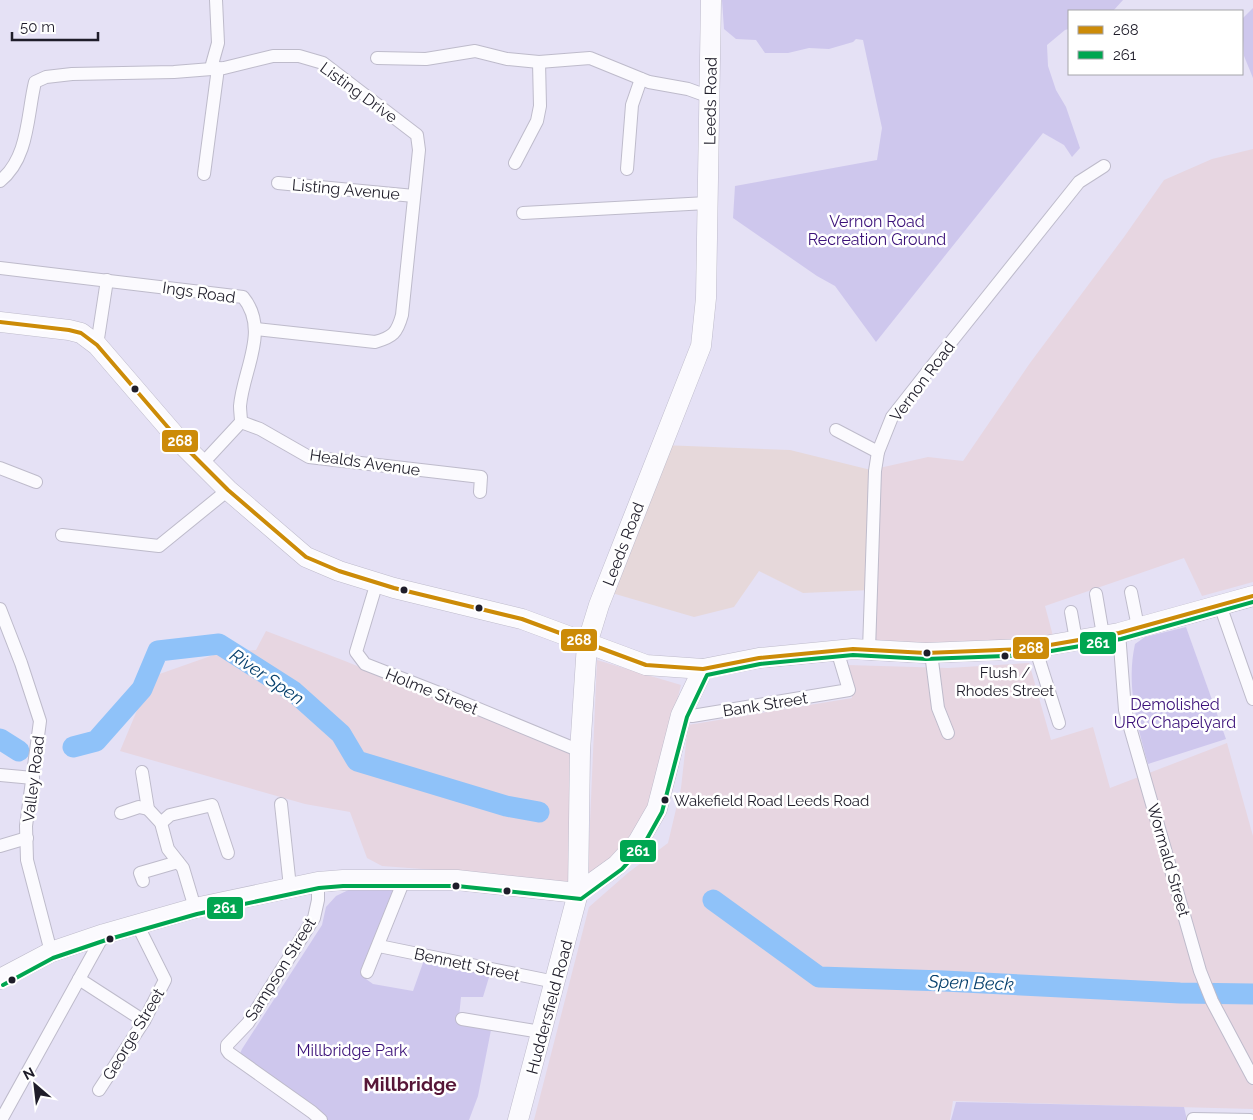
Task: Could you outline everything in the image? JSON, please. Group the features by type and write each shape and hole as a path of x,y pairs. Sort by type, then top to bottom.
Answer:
{"main road":[{"name":"Leeds Road","path":"578,893 580,751 587,644 599,604 701,346 706,298 711,0"},
{"path":"0,322 81,333 97,345 184,446 228,490 306,557 339,571 394,588 522,619 646,665 703,669 759,658 837,650 931,653 1035,647 1111,634 1253,596"},
{"path":"0,331 59,329"},
{"path":"0,979 51,952 104,934 194,908 318,882 343,880 457,880 578,893 617,865 642,836 657,809 681,715 703,669"},
{"name":"Huddersfield Road","path":"518,1120 578,893"}],"street":[{"path":"204,174 218,43 216,0"},
{"path":"377,58 426,59 476,51 507,59 539,62 590,58 649,82 688,89 710,97"},
{"name":"Listing Drive","path":"0,181 8,174 17,160 35,82 46,76 174,72 215,68 273,56 298,56 323,63 417,135 419,150 402,315 398,329 388,338 375,342 256,329"},
{"path":"515,163 537,121 540,106 539,62"},
{"path":"627,169 632,105 641,79"},
{"name":"Vernon Road","path":"869,650 874,471 878,452 892,418 1079,182 1104,166"},
{"name":"Listing Avenue","path":"278,183 414,196"},
{"path":"523,213 707,203"},
{"name":"Ings Road","path":"0,268 243,297 250,306 256,329 240,406 241,422"},
{"path":"97,345 107,280"},
{"path":"202,464 241,422"},
{"name":"Healds Avenue","path":"241,422 260,429 309,457 480,477 480,492"},
{"path":"836,430 878,452"},
{"path":"0,468 35,484"},
{"path":"62,535 160,546 228,490"},
{"name":"Holme Street","path":"377,582 356,652 366,664 580,751"},
{"path":"1131,592 1138,627"},
{"name":"Wormald Street","path":"1096,594 1111,634 1125,710 1200,971 1212,1001 1253,1078"},
{"path":"1220,605 1253,699"},
{"name":"Valley Road","path":"0,609 21,663 40,721 26,826 28,860 51,952"},
{"path":"1071,612 1076,640"},
{"path":"1035,647 1059,723"},
{"name":"Bank Street","path":"681,715 692,716 849,690 837,650"},
{"path":"931,653 938,708 948,733"},
{"path":"142,772 148,809 161,823 168,849 183,868 194,908"},
{"path":"0,775 33,778"},
{"path":"161,823 170,814 214,800 228,853"},
{"path":"281,804 290,888"},
{"path":"121,813 139,807 148,809"},
{"path":"0,846 27,838"},
{"path":"143,881 140,873 178,862"},
{"path":"367,972 404,880"},
{"name":"Sampson Street","path":"313,1117 226,1050 227,1045 248,1023 314,918 318,900 318,882"},
{"name":"George Street","path":"99,1090 144,1021 164,980 137,924"},
{"path":"1,1120 104,934"},
{"name":"Bennett Street","path":"379,946 555,982"},
{"path":"79,979 144,1021"},
{"path":"462,1019 541,1032"},
{"path":"1193,1119 1250,1120"}],"shaded area":[{"path":"1253,149 1253,582 1202,596 1184,558 1045,606 1053,636 977,647 872,646 866,471 928,457 963,461 1030,363 1164,180 1212,159"},
{"path":"662,445 790,450 875,471 871,590 803,593 759,571 734,607 694,617 605,591"},
{"path":"266,631 345,661 572,754 568,884 477,873 382,866 367,858 350,812 305,804 120,751 151,677 222,652 256,650"},
{"path":"597,660 681,685 662,760 644,820 634,841 590,881 588,869"},
{"path":"1029,663 1051,740 1093,727 1110,788 1227,743 1253,836 1253,1109 953,1101 950,1120 534,1120 589,907 629,872 668,843 681,788 688,725 852,698 847,665 948,668"}],"green space":[{"name":"Vernon Road Recreation Ground","path":"722,0 1123,0 1114,10 1068,10 1068,29 1047,45 1048,66 1056,90 1066,107 1080,148 1072,157 1064,145 1043,133 876,342 835,286 817,276 733,218 735,186 877,160 882,128 863,40 856,39 853,42 829,49 809,48 788,53 765,53 756,40 736,39 724,29"},
{"path":"1253,8 1253,78 1244,56 1243,18"},
{"name":"Demolished URC Chapelyard","path":"1186,627 1226,739 1148,764 1132,689 1135,644 1145,637"},
{"name":"Millbridge Park","path":"399,882 364,970 366,979 373,984 413,991 424,960 490,974 483,997 461,997 459,1017 492,1025 478,1096 469,1120 326,1120 239,1056 322,925 326,907 336,896 361,884"},
{"path":"956,1102 1184,1107 1187,1120 951,1120"}],"waterway":[{"name":"River Spen","path":"73,747 96,741 142,689 158,651 219,644 293,691 341,734 357,761 506,806 539,812"},
{"name":"River Spen","path":"0,739 19,751"},
{"name":"Spen Beck","path":"713,900 819,977 944,981 1180,993 1253,994"}],"transit line":[{"name":"268","path":"0,322 69,330 81,333 97,345 184,446 228,490 306,557 339,571 394,588 522,619 646,665 703,669 759,658 853,649 926,653 1027,649 1119,633 1253,596"},
{"name":"261","path":"3,985 53,958 106,940 197,914 319,888 343,886 457,886 581,899 622,869 643,846 662,812 687,717 707,675 760,664 853,655 926,659 1028,655 1121,639 1253,602"}],"place":[{"name":"Flush / Rhodes Street","path":"1005,656"},
{"name":"Wakefield Road Leeds Road","path":"665,800"}],"district":[{"name":"Millbridge","path":"410,1084"}]}
